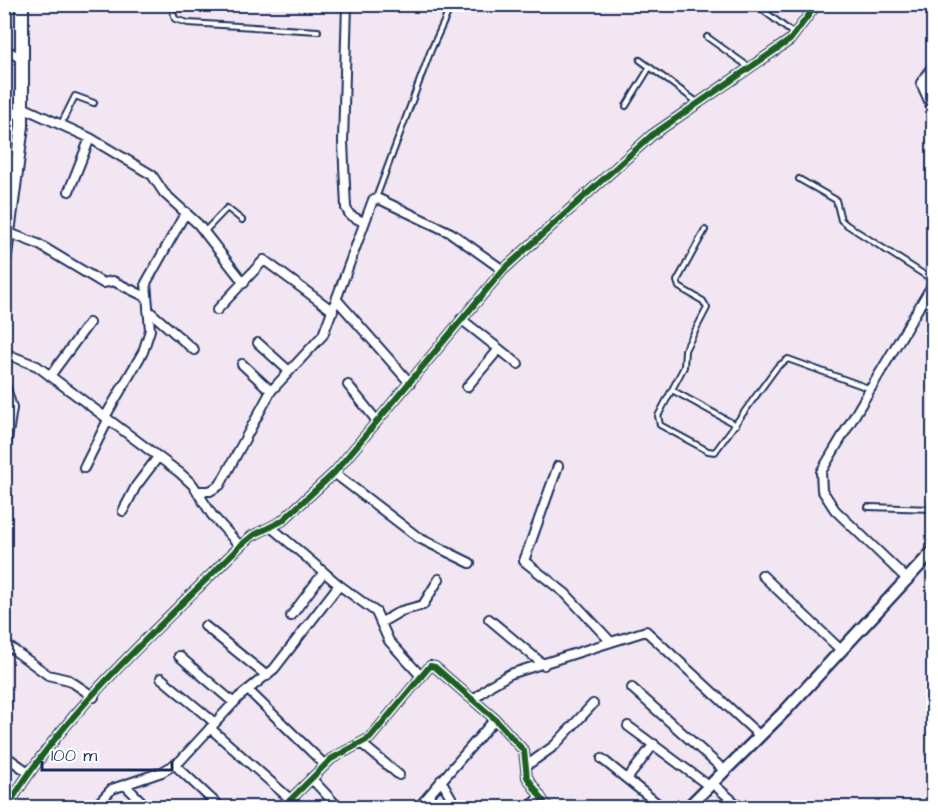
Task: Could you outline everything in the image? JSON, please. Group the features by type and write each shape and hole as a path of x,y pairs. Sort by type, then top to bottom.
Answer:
{"main road":[{"path":"4,262 22,112 22,4"},
{"path":"4,388 10,408 4,446"}],"street":[{"path":"347,4 343,142 346,208 350,216 363,222"},
{"path":"8,807 28,772 94,697 240,546 252,536 272,528 291,514 334,473 503,270 652,135 796,35 817,4"},
{"path":"4,50 22,59"},
{"path":"933,64 921,82 933,112"},
{"path":"4,107 61,124 90,138 152,175 164,193 204,232 244,283"},
{"path":"69,190 90,138"},
{"path":"4,156 17,163"},
{"path":"197,491 210,491 220,485 271,391 317,345 337,300 371,202 376,198 407,210 451,233 503,270"},
{"path":"84,468 107,418 143,352 150,330 146,283 186,212"},
{"path":"7,240 38,244 104,284 114,281 146,297"},
{"path":"217,310 244,283 259,263 266,261 333,310"},
{"path":"908,580 835,510 825,498 820,482 824,464 933,282"},
{"path":"337,300 410,382"},
{"path":"148,310 194,350"},
{"path":"461,319 518,364"},
{"path":"50,376 89,323"},
{"path":"258,343 289,371"},
{"path":"467,387 499,349"},
{"path":"4,353 28,361 50,376 188,480 212,515 240,546"},
{"path":"242,364 271,391"},
{"path":"348,385 377,421"},
{"path":"123,511 136,486 158,457"},
{"path":"558,466 524,561 566,594 611,642"},
{"path":"334,473 419,538 470,563"},
{"path":"272,528 339,585 376,612 389,641 420,675"},
{"path":"687,807 842,651 933,550"},
{"path":"291,616 324,572"},
{"path":"762,574 842,651"},
{"path":"382,622 401,611 423,605 439,579"},
{"path":"94,807 112,789 162,772 175,765 234,703 267,676 294,647 339,585"},
{"path":"489,619 544,665"},
{"path":"205,626 267,676"},
{"path":"473,700 498,679 646,631 760,736"},
{"path":"4,643 48,675 69,680 94,697"},
{"path":"178,656 234,703"},
{"path":"282,807 337,755 370,738 427,667 435,668 495,719 524,751 527,777 548,807"},
{"path":"161,678 290,800"},
{"path":"632,688 725,771"},
{"path":"248,690 325,765"},
{"path":"526,766 554,746 593,704"},
{"path":"418,807 495,719"},
{"path":"628,726 741,807"},
{"path":"362,744 399,775"},
{"path":"627,779 654,744"},
{"path":"4,756 28,772"},
{"path":"602,759 663,807"},
{"path":"175,765 221,807"},
{"path":"311,778 339,807"},
{"path":"441,780 457,807"},
{"path":"125,785 148,807"},
{"path":"529,807 539,797"}],"lane":[{"path":"171,4 175,19 188,23 318,31"},
{"path":"376,198 423,72 452,4"},
{"path":"755,4 796,35"},
{"path":"707,38 749,68"},
{"path":"640,60 697,102"},
{"path":"626,106 650,68"},
{"path":"61,124 75,96 94,103"},
{"path":"799,179 836,200 841,220 847,225 933,282"},
{"path":"204,232 227,208 242,220"},
{"path":"705,231 677,281 678,287 703,301 707,308 685,350 684,367 657,420 663,427 713,453 720,448 784,360 793,360 871,389"},
{"path":"672,390 736,424"},
{"path":"868,507 933,509"}],"cycle path":[{"path":"7,808 56,738 115,671 240,546 252,536 282,521 334,473 503,270 652,135 790,40 817,4"},
{"path":"282,808 331,759 370,738 430,666 435,667 495,719 524,751 527,777 548,808"}]}
